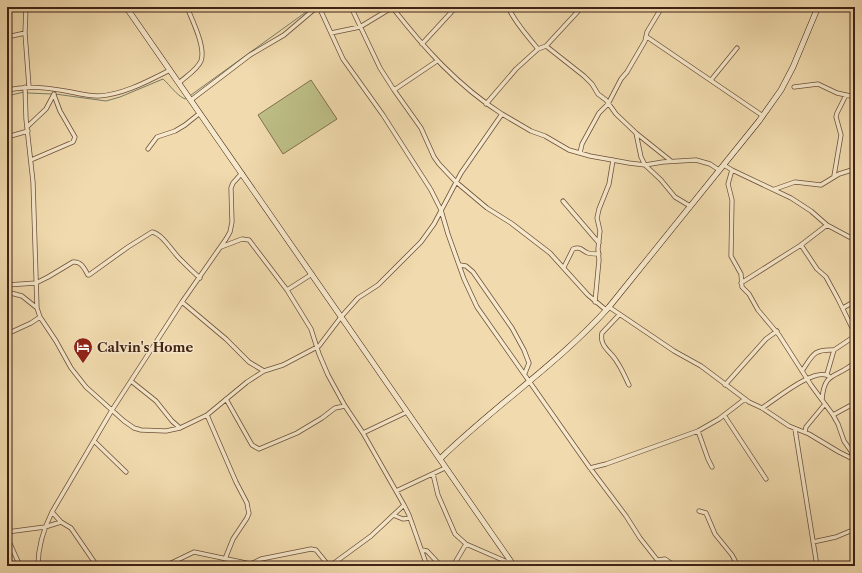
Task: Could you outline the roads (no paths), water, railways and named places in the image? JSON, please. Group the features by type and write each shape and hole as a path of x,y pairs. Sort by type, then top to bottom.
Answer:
{"main road":[{"path":"126,7 513,565"},
{"path":"440,459 574,344 608,309 763,116 781,90 793,67 818,7"}],"street":[{"path":"26,7 25,33 27,129 33,182 37,308 40,317 71,368 86,387 134,428 142,430 166,431 180,428 207,415 247,382 264,371 282,365 317,348 340,317 359,296 378,285 421,242 434,224 467,164 491,132 502,114"},
{"path":"179,83 201,60 202,50 187,7"},
{"path":"190,100 250,55 284,35 318,7 343,59 391,128 431,190 441,210 464,279 477,307 531,381 590,468 662,566"},
{"path":"351,7 380,68 422,128 434,157 456,182 487,208 511,223 550,253 595,302 619,315 674,351 701,366 745,399 795,429 805,432 853,459"},
{"path":"422,44 456,7"},
{"path":"508,7 514,19 538,49"},
{"path":"486,104 516,70 538,49 546,46 582,7"},
{"path":"580,153 582,144 599,113 608,104 621,79 634,60 650,26 662,7"},
{"path":"845,7 855,8"},
{"path":"331,33 360,28 393,8 422,44 454,78 486,104 531,132 546,136 569,150 613,160 644,165 671,161 696,160 710,164 719,170"},
{"path":"7,37 25,33"},
{"path":"646,37 763,116"},
{"path":"546,46 584,76 616,114 636,133 671,161"},
{"path":"711,80 737,48"},
{"path":"394,90 437,61"},
{"path":"7,90 27,87 56,89 91,96 108,95 132,87 170,70"},
{"path":"794,86 818,84 855,97"},
{"path":"7,137 27,129 46,109 56,89"},
{"path":"31,160 73,142 74,140 74,137 60,111 54,95"},
{"path":"834,176 841,135 836,117 846,95"},
{"path":"148,149 157,137 185,126 200,113"},
{"path":"636,133 644,165 661,180 675,197 690,206"},
{"path":"595,302 600,231 597,218 609,184 613,160"},
{"path":"724,165 791,198 827,225 855,240"},
{"path":"774,190 795,182 821,185 834,176 855,169"},
{"path":"732,170 728,182 732,200 731,256 741,274 741,283 743,288 749,294 758,310 777,331 807,379 833,416 838,424 844,441 851,451 855,463"},
{"path":"38,566 45,527 52,512 112,410 182,302 200,278 230,232 231,188 233,182 242,173"},
{"path":"563,201 599,244"},
{"path":"741,283 801,245 827,225"},
{"path":"7,285 36,283 73,262 79,263 88,275 90,275 128,247 152,232 160,236 180,259 200,278"},
{"path":"220,247 227,246 242,239 249,240 287,290 311,329 328,375 404,505 427,566"},
{"path":"801,245 817,269 826,277 843,308 855,335 834,350 817,352 811,357 802,371"},
{"path":"564,267 575,248 579,248 589,254 599,254"},
{"path":"460,265 466,266 473,272 512,328 528,358 529,366 525,373"},
{"path":"287,290 312,274"},
{"path":"7,292 22,296 37,308"},
{"path":"843,308 855,301"},
{"path":"182,302 223,336 250,362 264,371"},
{"path":"619,315 602,333 602,342 604,348 617,362 629,384"},
{"path":"7,334 40,317"},
{"path":"725,384 766,338 777,331"},
{"path":"805,432 806,427 823,402 824,386 829,376 834,350"},
{"path":"762,408 814,375 829,376 847,369 855,362"},
{"path":"131,381 156,401 172,421 180,428"},
{"path":"226,399 252,445 258,449 297,433 322,418 335,408 345,406"},
{"path":"590,468 619,460 698,431 724,415 745,399"},
{"path":"833,416 855,403"},
{"path":"363,433 407,412"},
{"path":"207,415 236,482 247,503 249,513 233,539 225,559"},
{"path":"724,415 766,479"},
{"path":"795,429 817,566"},
{"path":"698,431 712,467"},
{"path":"94,441 126,472"},
{"path":"396,491 445,468"},
{"path":"433,474 438,496 456,534 466,544 513,565"},
{"path":"165,566 194,552 249,566 261,559 314,548 330,566 371,536 404,505"},
{"path":"699,511 706,513 715,534 732,555 738,566"},
{"path":"52,512 61,522 71,528 97,566"},
{"path":"393,515 403,519 410,518"},
{"path":"7,532 45,527 61,522"},
{"path":"813,542 836,537 855,529"},
{"path":"7,537 20,566"},
{"path":"453,566 466,544"},
{"path":"422,550 427,551 442,566"},
{"path":"658,560 665,560 675,566"}],"waterway":[{"path":"191,95 313,7"},
{"path":"55,94 106,101 120,97 163,79 179,95 185,99 187,98"},
{"path":"7,96 24,92"},
{"path":"27,93 52,94"}],"place":[{"name":"Calvin's Home","path":"83,364"}]}
